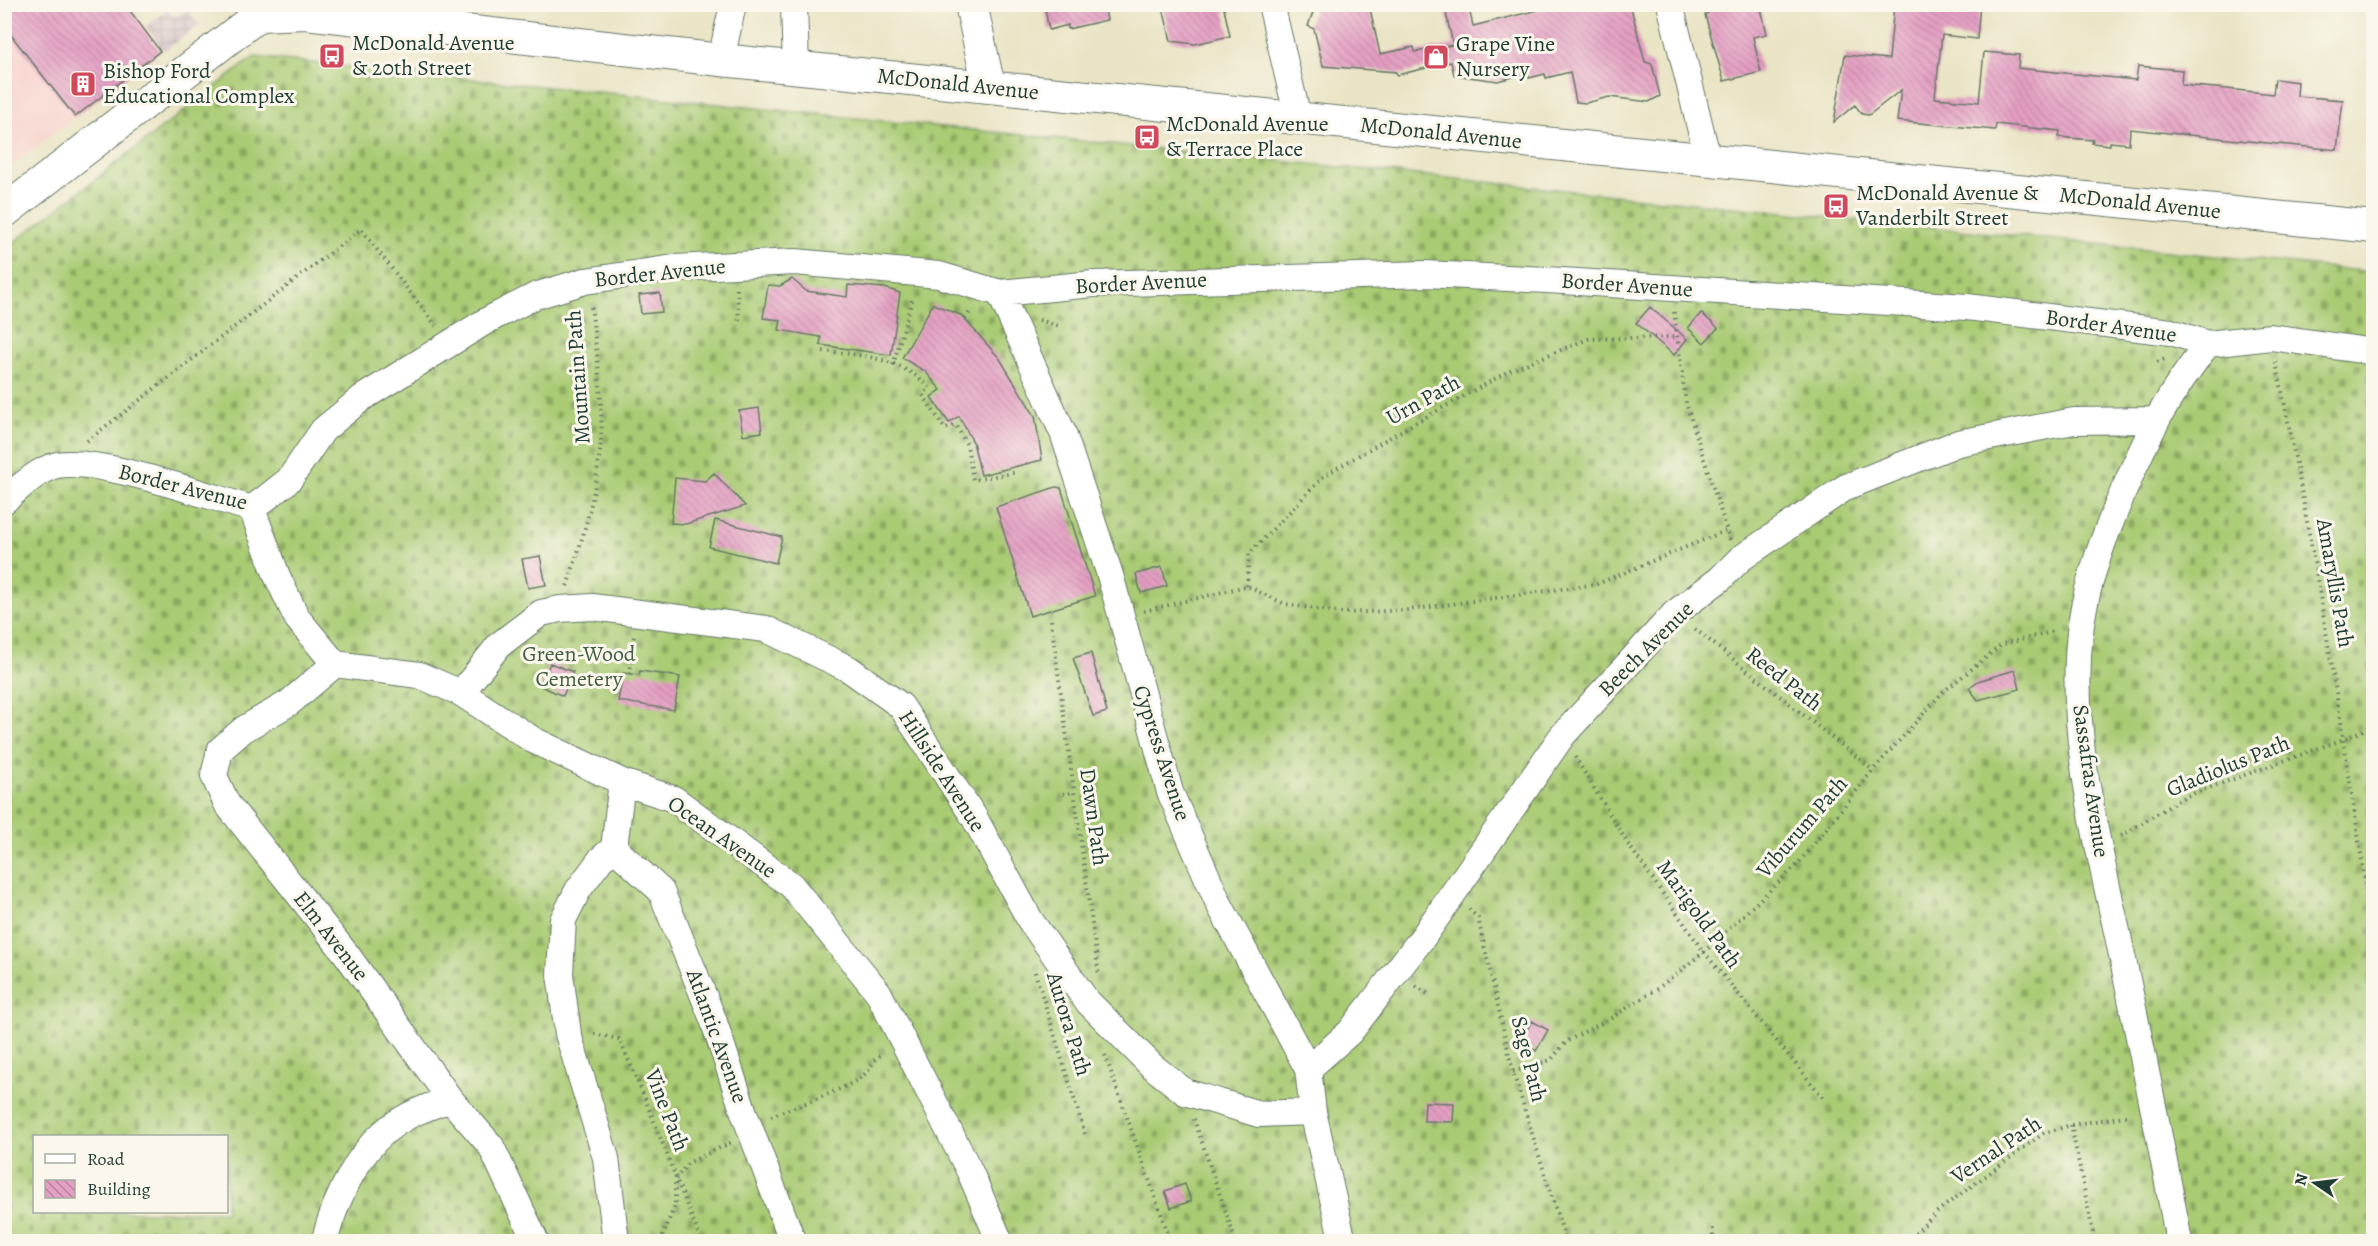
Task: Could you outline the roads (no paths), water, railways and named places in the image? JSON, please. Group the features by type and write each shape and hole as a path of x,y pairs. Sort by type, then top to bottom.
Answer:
{"main road":[{"path":"971,4 989,87"},
{"name":"McDonald Avenue","path":"260,8 796,68 2373,227"},
{"path":"4,212 260,8"}],"street":[{"path":"721,60 733,4"},
{"path":"794,4 796,68"},
{"path":"1271,4 1298,118"},
{"path":"1670,4 1708,159"},
{"name":"Border Avenue","path":"4,501 24,483 56,465 96,465 252,509 289,480 323,430 362,398 449,344 535,296 585,281 674,268 788,262 939,275 1000,293 1093,284 1425,274 1670,287 1967,307 2171,332 2208,344 2271,337 2373,352"},
{"name":"Cypress Avenue","path":"1000,293 1063,433 1110,575 1170,792 1220,904 1308,1069 1313,1112 1343,1242"},
{"name":"Sassafras Avenue","path":"2179,1242 2155,1110 2100,849 2085,763 2078,690 2081,626 2091,574 2103,538 2154,420 2180,378 2208,344"},
{"name":"Beech Avenue","path":"1308,1069 1350,1032 1423,937 1562,736 1675,613 1720,579 1740,559 1846,487 1958,443 2074,421 2154,420"},
{"path":"252,509 277,576 297,618 335,664"},
{"name":"Hillside Avenue","path":"460,693 499,645 542,613 560,609 592,608 766,629 849,669 901,706 974,817 1030,920 1086,1000 1152,1066 1185,1092 1258,1114 1313,1112"},
{"name":"Ocean Avenue","path":"335,664 419,675 460,693 533,740 622,783 674,799 791,885 878,992 970,1172 1000,1242"},
{"name":"Elm Avenue","path":"335,664 289,703 244,729 220,750 214,776 227,804 348,955 450,1099 491,1146 536,1242"},
{"path":"616,1242 606,1158 568,1034 560,974 563,920 578,890 600,859 614,848 622,783"},
{"name":"Atlantic Avenue","path":"614,848 660,891 713,1019 793,1242"},
{"path":"324,1242 345,1186 382,1133 403,1118 450,1099"}],"place":[{"name":"McDonald Avenue & 20th Street","path":"332,56"},
{"name":"Grape Vine Nursery","path":"1436,57"},
{"name":"Bishop Ford Educational Complex","path":"83,84"},
{"name":"McDonald Avenue & Terrace Place","path":"1147,137"},
{"name":"McDonald Avenue & Vanderbilt Street","path":"1836,206"}],"park label":[{"name":"Green-Wood Cemetery","path":"579,666"}]}
